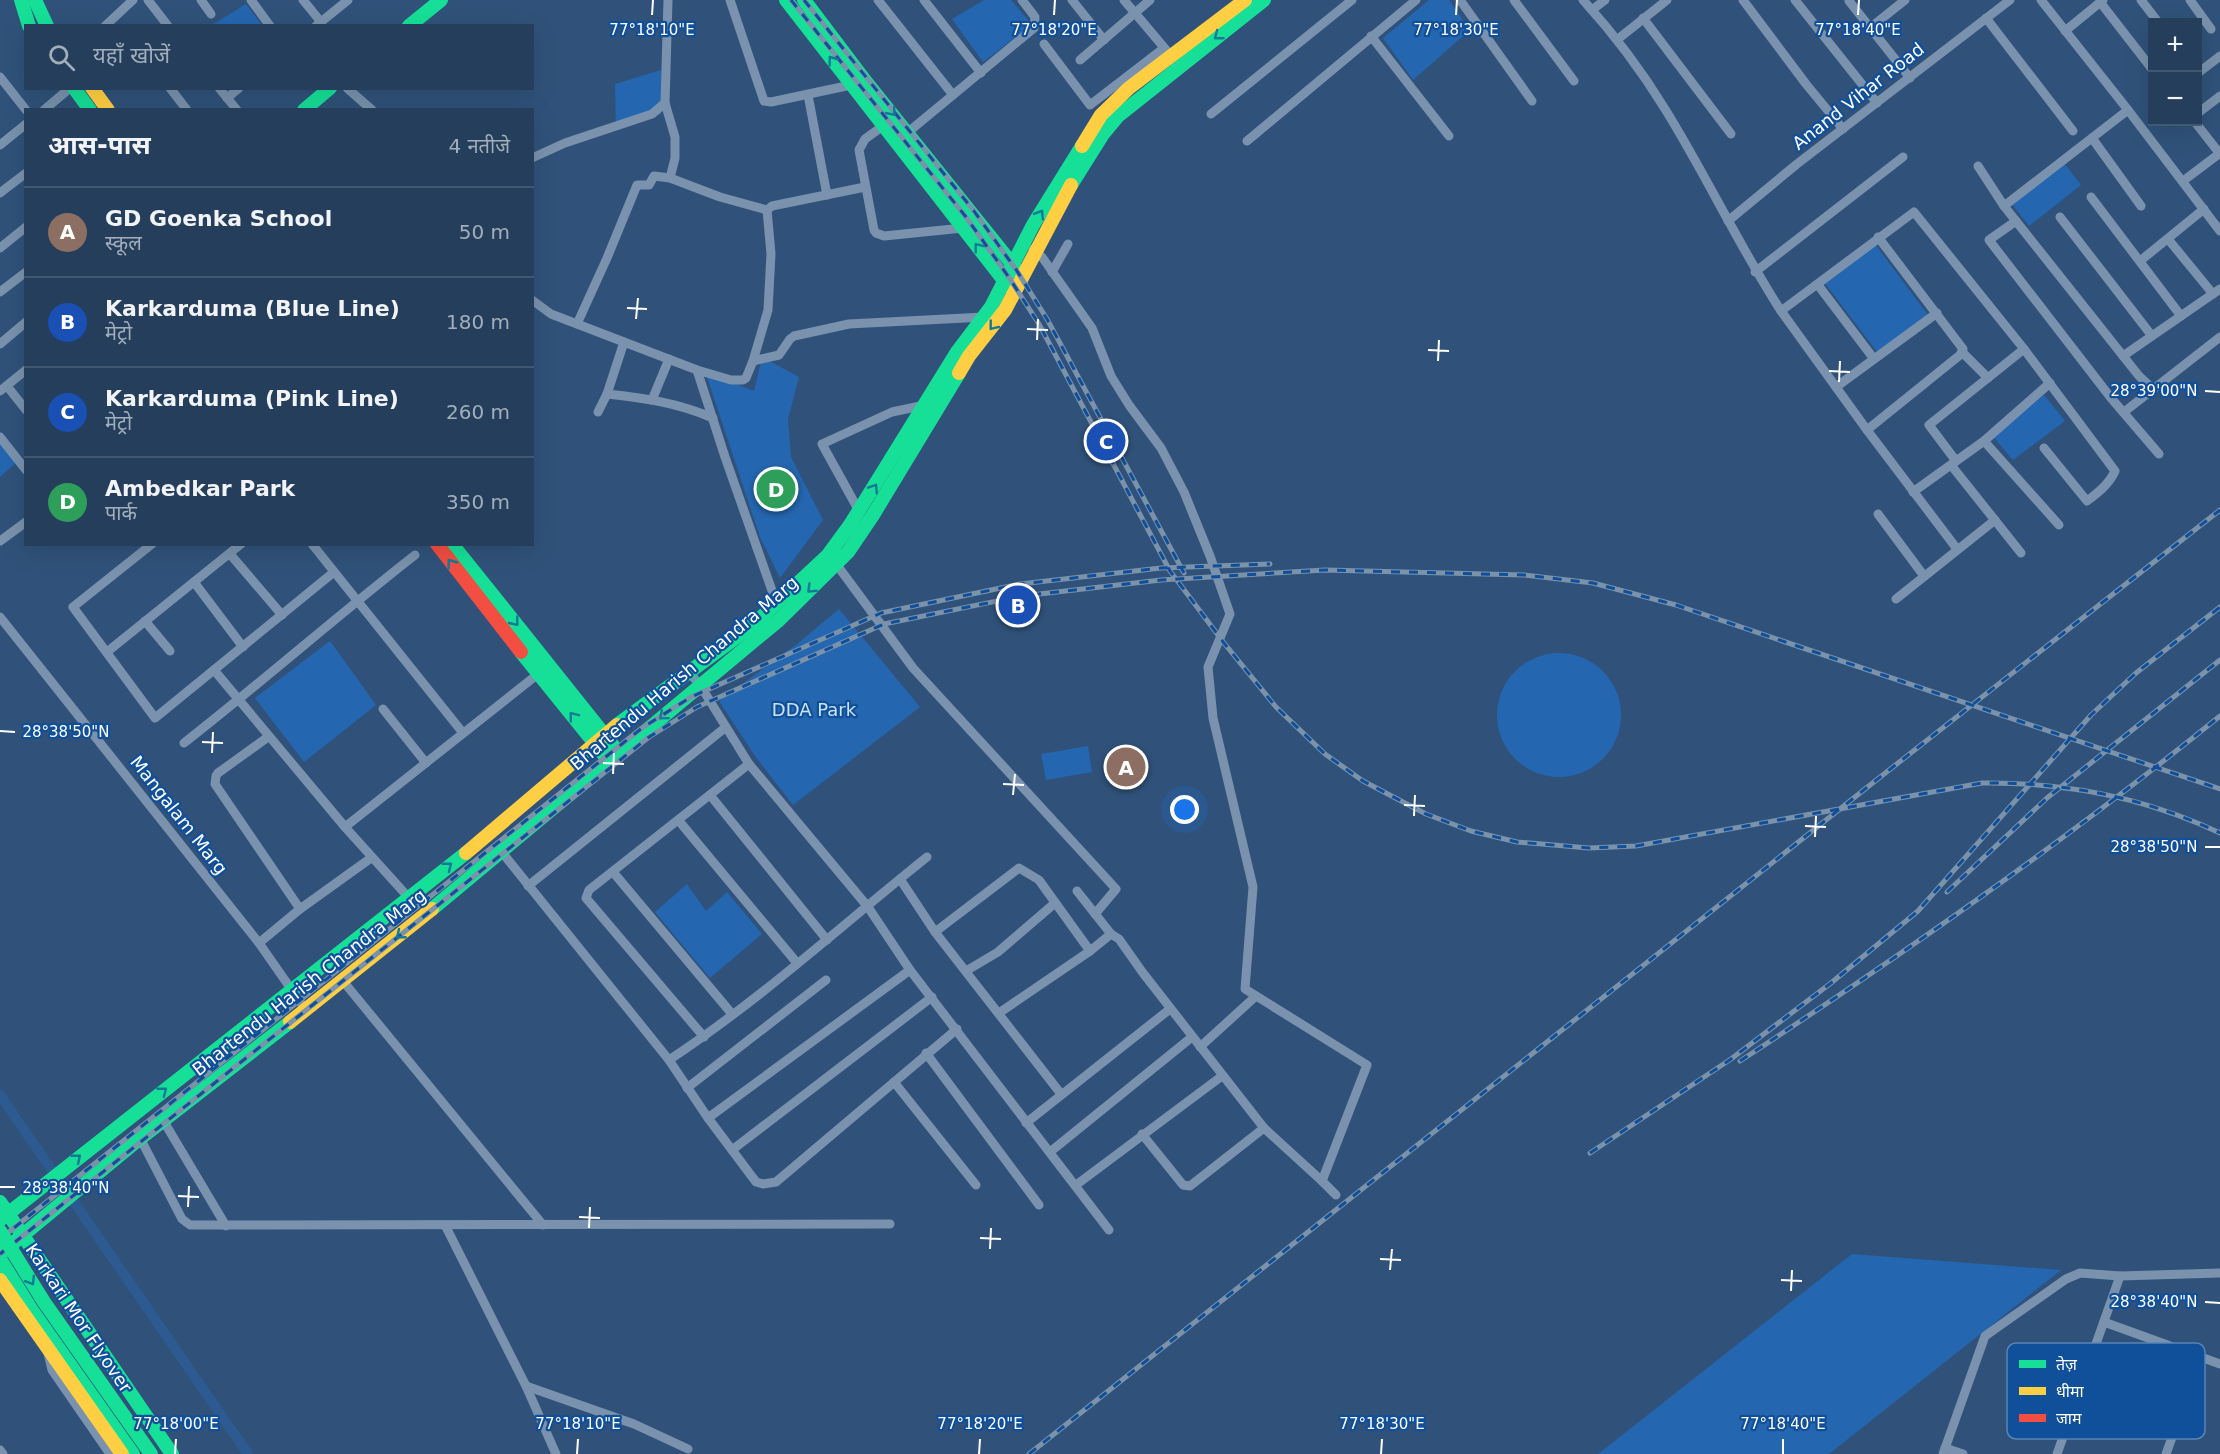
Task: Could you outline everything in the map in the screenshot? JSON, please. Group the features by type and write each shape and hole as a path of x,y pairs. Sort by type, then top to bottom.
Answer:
{"main road":[{"path":"21,0 28,24"},
{"path":"35,0 46,24"},
{"path":"411,24 441,0"},
{"path":"786,0 1013,294"},
{"path":"804,0 907,133 1023,276"},
{"name":"Bhartendu Harish Chandra Marg","path":"24,1236 136,1141 343,981 779,620 832,559 957,352 984,317 1025,241 1101,116 1130,88 1245,0"},
{"name":"Bhartendu Harish Chandra Marg","path":"4,1217 116,1126 409,898 600,739 688,671 753,625 776,602 832,559 848,552 873,515 969,356 1005,310 1060,203 1103,134 1172,57 1264,0"},
{"path":"74,90 88,108"},
{"path":"93,90 107,108"},
{"path":"306,108 328,90"},
{"path":"439,546 538,674 600,739"},
{"path":"454,546 614,757"},
{"path":"0,1202 4,1217 24,1236 172,1454"},
{"name":"Karkari Mor Flyover","path":"0,1231 44,1302 151,1454"},
{"path":"0,1254 24,1236"},
{"path":"2,1269 47,1348 122,1454"},
{"name":"Karkari Mor Flyover","path":"2,1269 133,1454"}],"street":[{"path":"118,22 133,0"},
{"path":"148,0 166,24"},
{"path":"201,0 211,14"},
{"path":"251,0 269,24"},
{"path":"303,0 319,24 348,0"},
{"path":"668,0 665,103 675,137 675,158 670,178"},
{"path":"730,0 762,98 771,102 851,85"},
{"path":"878,0 953,95"},
{"path":"924,0 981,73"},
{"path":"907,133 1034,28 1035,17 1022,0"},
{"path":"1072,0 1104,40"},
{"path":"1044,44 1090,105 1172,57 1124,0"},
{"path":"1080,60 1150,0"},
{"path":"1211,114 1352,0"},
{"path":"1247,141 1416,0"},
{"path":"1460,0 1532,101"},
{"path":"1514,0 1574,81"},
{"path":"1583,0 1617,39 1667,111 1755,272 1781,311 1957,549"},
{"path":"1592,10 1605,0"},
{"path":"1617,39 1667,0"},
{"path":"1743,0 1843,129"},
{"path":"1795,0 1877,103"},
{"path":"1849,0 1910,78"},
{"path":"1870,28 1905,0"},
{"name":"Anand Vihar Road","path":"1728,221 2010,0"},
{"path":"2041,0 2220,231"},
{"path":"2140,0 2155,18"},
{"path":"2190,0 2211,29"},
{"path":"2065,31 2101,1 2148,64"},
{"path":"1643,18 1731,134"},
{"path":"1986,18 2073,131"},
{"path":"1371,36 1449,136"},
{"path":"2199,72 2220,56"},
{"path":"0,77 4,89 24,108"},
{"path":"47,108 69,90"},
{"path":"172,90 185,108"},
{"path":"221,90 235,108"},
{"path":"227,98 237,90"},
{"path":"349,90 370,108"},
{"path":"808,94 827,195"},
{"path":"2202,109 2220,96"},
{"path":"534,157 565,143 652,114 665,103"},
{"path":"2004,206 2128,110"},
{"path":"0,145 24,126"},
{"path":"883,126 861,144 860,150 874,230 880,235 963,228"},
{"path":"2183,181 2220,154 2198,126"},
{"path":"2092,138 2141,206"},
{"path":"1755,272 1903,157"},
{"path":"1978,166 2004,206 2139,376 2153,389"},
{"path":"0,193 24,174"},
{"path":"577,324 637,185 649,185 654,176 670,178 767,210"},
{"path":"767,210 772,206 865,187"},
{"path":"2091,197 2181,316"},
{"path":"2140,261 2204,209"},
{"path":"534,301 551,314 698,370 739,381 746,378 753,361 768,310 771,254 767,210"},
{"path":"1781,311 1914,212 2024,349 2115,471 2111,480 2100,492 2087,501 2044,448"},
{"path":"2060,217 2152,336"},
{"path":"2016,221 1989,240 2159,454"},
{"path":"0,248 24,229"},
{"path":"1878,237 1961,345 1962,352 1988,378"},
{"path":"2123,356 2217,291 2168,239"},
{"path":"1025,241 1036,251 1092,328 1111,376 1161,448 1184,492 1230,614 1208,667 1213,718 1253,887 1245,989 1367,1065 1322,1181"},
{"path":"1052,272 1068,244"},
{"path":"0,292 24,274"},
{"path":"1818,285 1874,359"},
{"path":"1836,387 1937,313"},
{"path":"753,361 779,355 794,336 841,325 984,317"},
{"path":"0,344 24,324"},
{"path":"2124,412 2220,337"},
{"path":"598,412 607,394 624,342"},
{"path":"2021,553 1953,463 1929,425 2024,349"},
{"path":"1867,430 1962,352"},
{"path":"652,400 669,359"},
{"path":"698,370 776,602"},
{"path":"24,372 4,388 24,408"},
{"path":"1913,492 1984,441 2050,383"},
{"path":"607,394 685,406 713,418"},
{"path":"859,511 822,444 892,412 924,405"},
{"path":"0,437 24,467"},
{"path":"1984,441 2059,525"},
{"path":"1878,514 1924,576"},
{"path":"1896,599 1995,520"},
{"path":"2,536 24,523"},
{"path":"149,546 73,607 155,718 334,572"},
{"path":"106,652 239,546"},
{"path":"314,546 463,733"},
{"path":"230,554 282,615"},
{"path":"184,743 415,555"},
{"path":"832,559 913,668 1116,890 1095,914"},
{"path":"194,582 243,647"},
{"name":"Mangalam Marg","path":"0,617 259,943 305,1009"},
{"path":"145,621 170,651"},
{"path":"214,670 371,858 409,898"},
{"path":"688,671 700,685 749,764 868,907 910,970 1109,1230"},
{"path":"345,826 538,674"},
{"path":"383,709 426,763"},
{"path":"528,886 726,727"},
{"path":"268,736 218,772 214,784 300,909"},
{"path":"704,1037 586,898 589,890 749,764"},
{"path":"710,795 827,940"},
{"path":"679,820 797,963"},
{"path":"501,851 669,1060 708,1118 756,1182 763,1184 776,1182 957,1029"},
{"path":"669,1060 704,1037 827,940 927,856"},
{"path":"259,943 300,909 371,858"},
{"path":"935,932 1019,868 1039,880 1090,951"},
{"path":"613,872 732,1014"},
{"path":"900,879 935,932 1061,1094"},
{"path":"1077,891 1111,934 1119,939 1170,1009 1264,1128 1336,1195"},
{"path":"966,971 998,952 1055,903"},
{"path":"999,1013 1111,934"},
{"path":"708,1118 910,970"},
{"path":"687,1088 826,980"},
{"path":"343,981 543,1225"},
{"path":"1200,1047 1256,996"},
{"path":"732,1150 932,997"},
{"path":"1026,1123 1170,1009"},
{"path":"1050,1152 1192,1037"},
{"path":"926,1053 1039,1205"},
{"path":"1076,1185 1222,1076"},
{"path":"894,1082 976,1185"},
{"path":"163,1120 226,1226"},
{"path":"1142,1134 1183,1185 1190,1186 1264,1128"},
{"path":"136,1141 185,1222 190,1225 890,1224"},
{"path":"445,1225 526,1386 556,1454"},
{"path":"1963,1454 1944,1451 1985,1336 2072,1276 2080,1273 2120,1276 2220,1273"},
{"path":"2097,1343 2120,1276"},
{"path":"2104,1322 2161,1343"},
{"path":"47,1348 52,1370 110,1454"},
{"path":"2205,1359 2220,1364"},
{"path":"526,1386 634,1424 688,1449"},
{"path":"2057,1454 2062,1439"},
{"path":"2166,1454 2171,1439"},
{"path":"0,1450 3,1454"}],"green space":[{"path":"984,0 1011,0 1032,25 983,62 952,19"},
{"path":"1429,0 1449,0 1470,30 1413,80 1383,38"},
{"path":"246,4 261,24 214,24"},
{"path":"661,70 661,114 616,125 615,84"},
{"path":"2063,162 2081,185 2029,226 2012,204"},
{"path":"1875,244 1928,315 1878,353 1824,282"},
{"path":"762,357 799,377 788,419 791,457 823,520 780,578 760,537 707,377 710,374 754,391"},
{"path":"2044,395 2065,421 2013,460 1991,434"},
{"path":"0,438 19,460 0,477"},
{"name":"DDA Park","path":"839,609 920,707 793,805 755,756 719,701 797,644"},
{"path":"330,641 376,705 304,762 255,698"},
{"path":"1559,653 1583,658 1603,671 1616,691 1621,715 1616,739 1603,759 1583,772 1559,777 1535,772 1515,759 1502,739 1497,715 1502,691 1515,671 1535,658"},
{"path":"1088,746 1092,772 1046,780 1041,754"},
{"path":"687,884 706,911 727,892 762,934 710,978 655,912"},
{"path":"1852,1254 2061,1270 1829,1454 1598,1454"}],"waterway":[{"path":"0,1095 248,1454"}],"railway":[{"path":"791,0 966,217 1008,276 1039,324 1170,571 1276,707 1325,754 1363,781 1426,814 1471,831 1517,842 1589,848 1636,846 1982,783 2044,785 2104,794 2163,810 2220,833"},
{"path":"804,0 974,211 1017,271 1047,319 1184,573"},
{"path":"1029,1454 1865,789 2220,510"},
{"path":"0,1239 642,728 691,697 881,613 1020,584 1161,568 1270,564"},
{"path":"0,1254 649,737 697,707 884,624 1022,596 1161,580 1325,570 1524,575 1593,583 1676,605 2220,789"},
{"path":"1590,1153 1731,1059 1831,983 1918,911 2091,715 2136,673 2220,607"},
{"path":"1947,892 2047,798 2220,660"},
{"path":"1740,1061 1863,979 2044,851 2220,716"}],"traffic: fast":[{"path":"21,0 28,24"},
{"path":"35,0 46,24"},
{"path":"411,24 441,0"},
{"path":"786,0 1009,287"},
{"path":"804,0 866,82 1017,270"},
{"path":"1071,185 1103,134 1118,116 1264,0"},
{"path":"75,90 89,108"},
{"path":"306,108 328,90"},
{"path":"617,725 753,625 828,555 850,525 957,352 991,307 1033,225 1082,146"},
{"path":"432,909 779,620 848,552 959,373"},
{"path":"454,546 619,753"},
{"path":"521,652 609,761"},
{"path":"0,1220 466,853"},
{"path":"1,1253 133,1144 290,1022"},
{"path":"0,1202 172,1454"},
{"path":"0,1231 44,1302 151,1454"},
{"path":"0,1259 31,1309 133,1454"}],"traffic: slow":[{"path":"1082,146 1101,115 1129,88 1245,0"},
{"path":"93,90 107,108"},
{"path":"959,373 969,356 1005,310 1071,185"},
{"path":"466,853 617,725"},
{"path":"290,1022 432,909"},
{"path":"0,1280 122,1454"}],"traffic: jam":[{"path":"439,546 521,652"}],"place":[{"name":"Karkarduma (Pink Line)","path":"1106,441"},
{"name":"Ambedkar Park","path":"776,489"},
{"name":"Karkarduma (Blue Line)","path":"1018,605"},
{"name":"GD Goenka School","path":"1126,767"}]}
